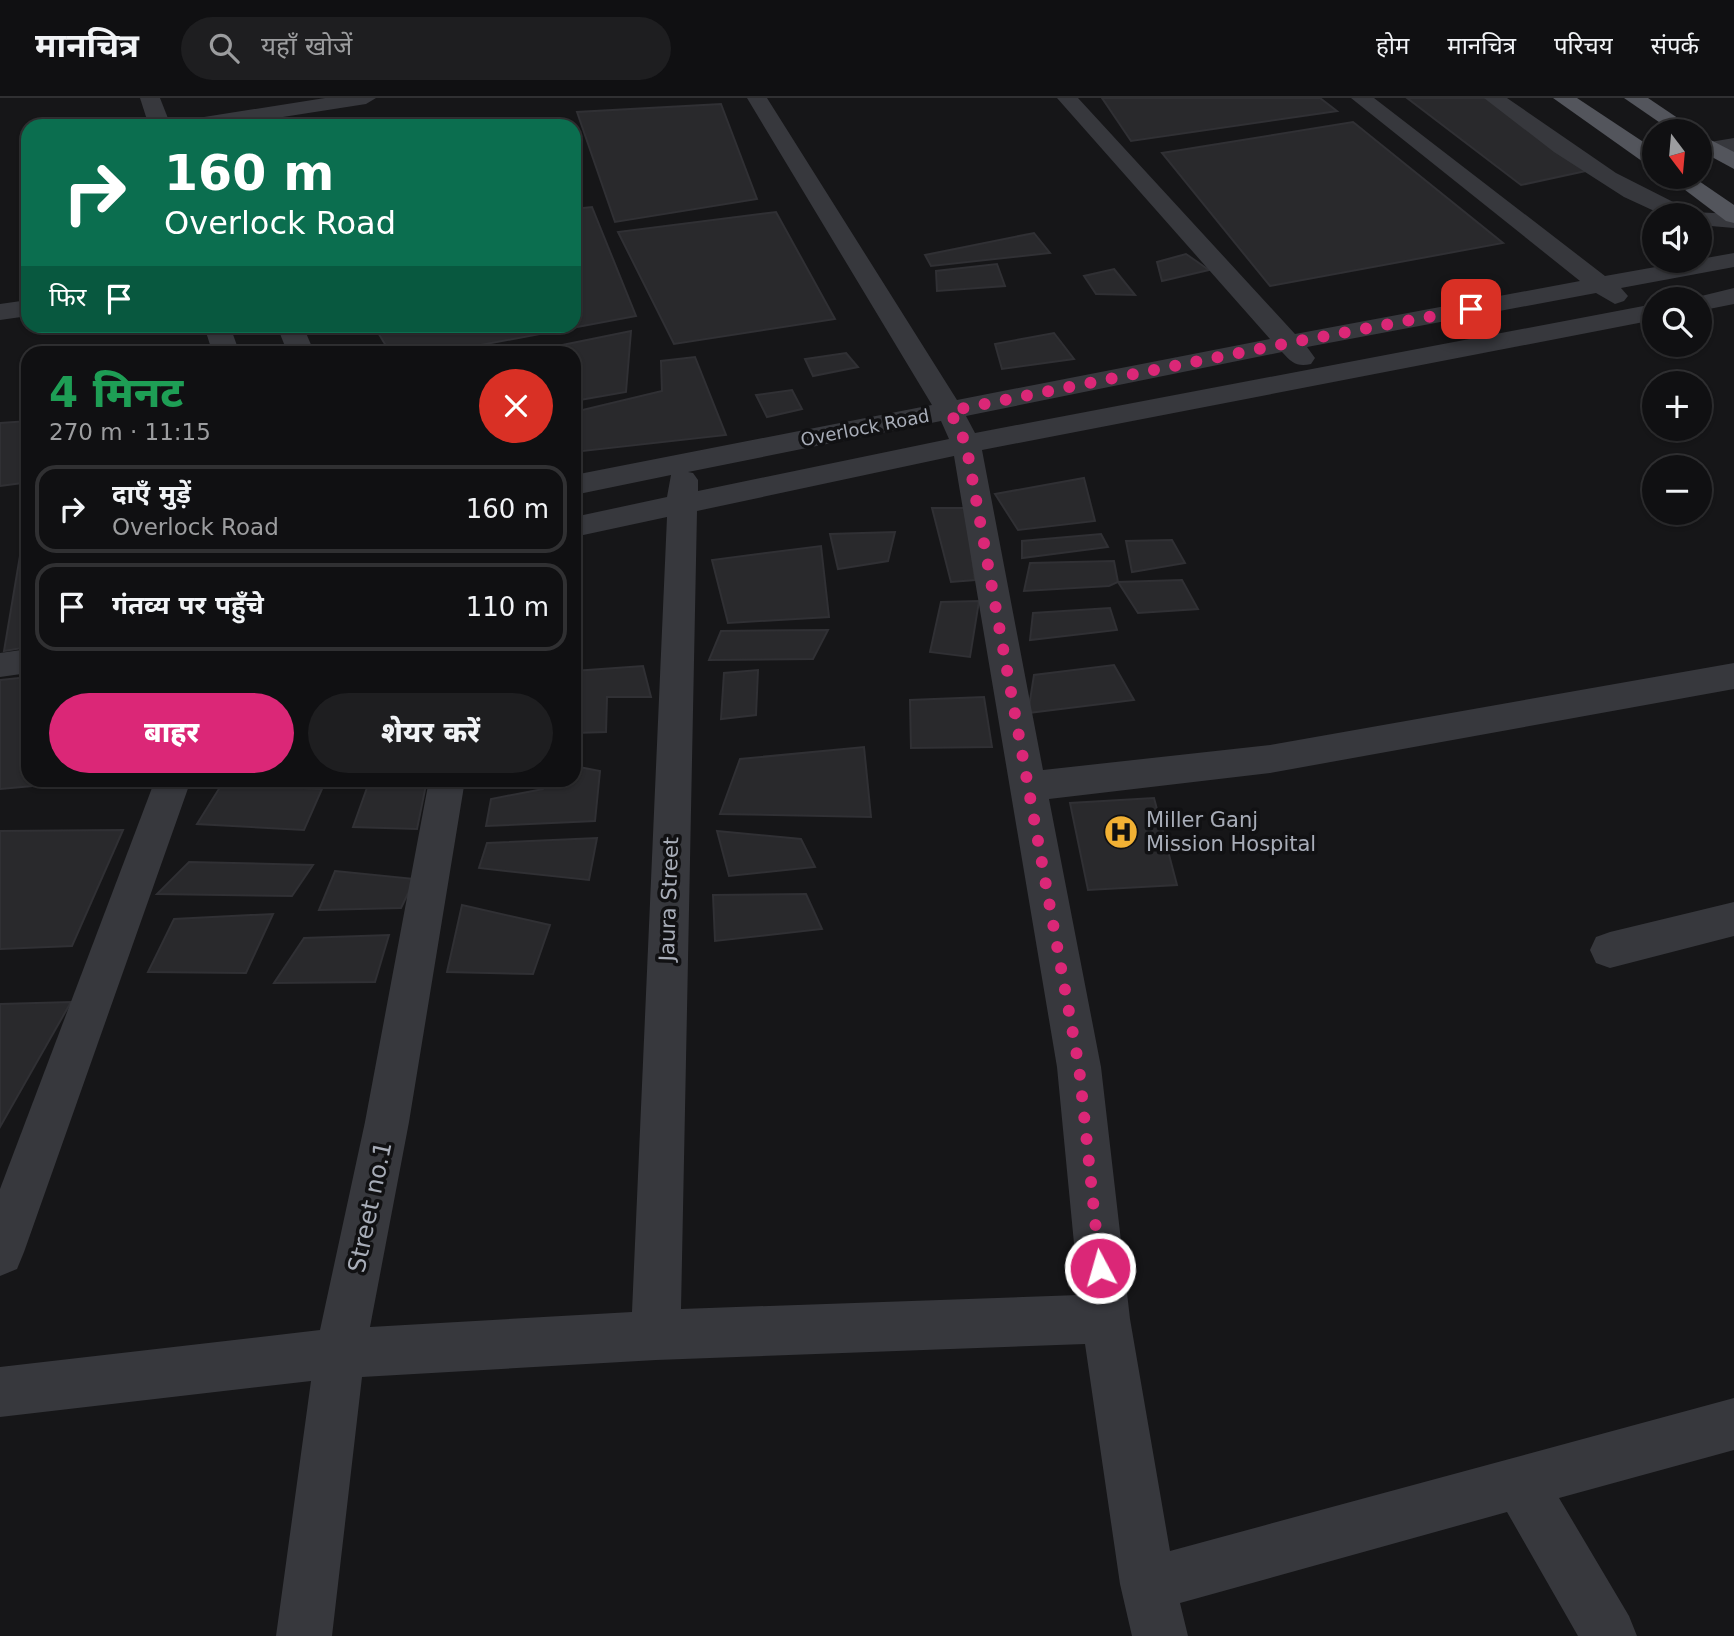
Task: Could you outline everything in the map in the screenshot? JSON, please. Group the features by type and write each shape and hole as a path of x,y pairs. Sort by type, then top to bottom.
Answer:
{"main road":[{"path":"1563,98 1642,151"},
{"path":"1634,98 1667,119"},
{"path":"1715,144 1734,162"},
{"path":"1695,189 1734,218"}],"street":[{"path":"150,98 158,119"},
{"path":"194,98 203,119"},
{"path":"236,119 366,98"},
{"path":"757,98 958,428 1079,1067 1106,1319 1148,1584 1160,1636"},
{"path":"1067,98 1317,376"},
{"path":"1361,98 1602,286 1642,311"},
{"path":"1494,98 1597,173 1650,203"},
{"path":"1712,218 1734,218"},
{"name":"Overlock Road","path":"581,526 681,506 958,428 1288,343 1734,260"},
{"path":"1712,300 1734,296"},
{"path":"0,312 21,309"},
{"name":"Overlock Road","path":"581,484 684,463 958,428 1317,376 1642,314"},
{"name":"Jaura Street","path":"656,1335 684,463"},
{"path":"0,665 21,662"},
{"path":"1026,787 1270,760 1734,676"},
{"path":"0,1252 170,787"},
{"name":"Street no.1","path":"304,1636 340,1353 387,1122 446,787"},
{"path":"1610,950 1734,919"},
{"path":"0,1392 340,1353 436,1350 656,1335 1106,1319"},
{"path":"1148,1584 1734,1424"},
{"path":"1520,1483 1609,1636"}],"building":[{"path":"1102,98 1320,98 1337,111 1131,141"},
{"path":"1407,98 1488,98 1586,171 1521,185"},
{"path":"721,104 757,199 615,222 577,112"},
{"path":"1353,122 1503,243 1270,286 1162,153"},
{"path":"592,207 636,316 581,326 581,208"},
{"path":"776,212 835,319 674,344 618,232"},
{"path":"1034,233 1050,253 931,266 925,255"},
{"path":"1186,254 1209,270 1162,281 1157,262"},
{"path":"997,264 1005,286 937,291 936,271"},
{"path":"1114,269 1135,295 1096,294 1084,276"},
{"path":"631,331 626,392 581,400 581,346 557,346"},
{"path":"378,333 545,333 476,346 386,346"},
{"path":"1054,333 1074,359 1002,369 995,344"},
{"path":"846,353 858,367 813,376 805,359"},
{"path":"695,357 726,435 581,451 581,410 662,391 661,361"},
{"path":"792,390 802,409 767,417 756,395"},
{"path":"21,422 21,483 0,486 0,423"},
{"path":"1084,478 1095,521 1018,530 995,494"},
{"path":"932,508 966,508 975,580 951,582"},
{"path":"895,532 888,561 838,569 830,534"},
{"path":"1101,534 1108,547 1022,558 1022,541"},
{"path":"1172,540 1185,563 1132,572 1126,541"},
{"path":"821,546 829,617 728,623 712,560"},
{"path":"21,550 21,648 4,651"},
{"path":"1114,561 1118,582 1109,586 1024,591 1030,563"},
{"path":"1182,580 1198,609 1138,613 1118,582"},
{"path":"979,601 970,657 930,652 941,602"},
{"path":"1110,608 1117,630 1030,640 1033,613"},
{"path":"828,630 813,659 709,660 721,631"},
{"path":"1114,665 1134,700 1028,713 1034,675"},
{"path":"643,666 651,697 607,697 606,732 581,733 581,670"},
{"path":"758,670 756,715 721,719 724,673"},
{"path":"21,678 22,787 0,789 0,680"},
{"path":"984,697 992,747 911,748 910,700"},
{"path":"864,747 871,817 720,814 740,759"},
{"path":"581,767 600,771 595,821 486,826 491,799 543,789 581,787"},
{"path":"220,787 322,789 304,830 197,824"},
{"path":"367,787 426,787 417,829 353,827"},
{"path":"1154,798 1177,885 1088,890 1070,803"},
{"path":"123,830 72,946 0,949 0,831"},
{"path":"717,831 801,839 815,867 729,876"},
{"path":"597,838 589,880 479,868 487,843"},
{"path":"189,862 313,865 292,896 157,894"},
{"path":"335,871 415,879 401,908 319,910"},
{"path":"806,894 822,929 715,941 713,895"},
{"path":"462,905 550,925 533,974 447,972"},
{"path":"273,914 246,973 148,972 174,919"},
{"path":"389,935 375,982 274,983 304,938"},
{"path":"71,1002 0,1127 0,1004"}],"place":[{"name":"Miller Ganj Mission Hospital","path":"1121,832"}],"route":[{"path":"1100,1268 1079,1067 1026,787 966,444 950,411 1471,309"}]}
